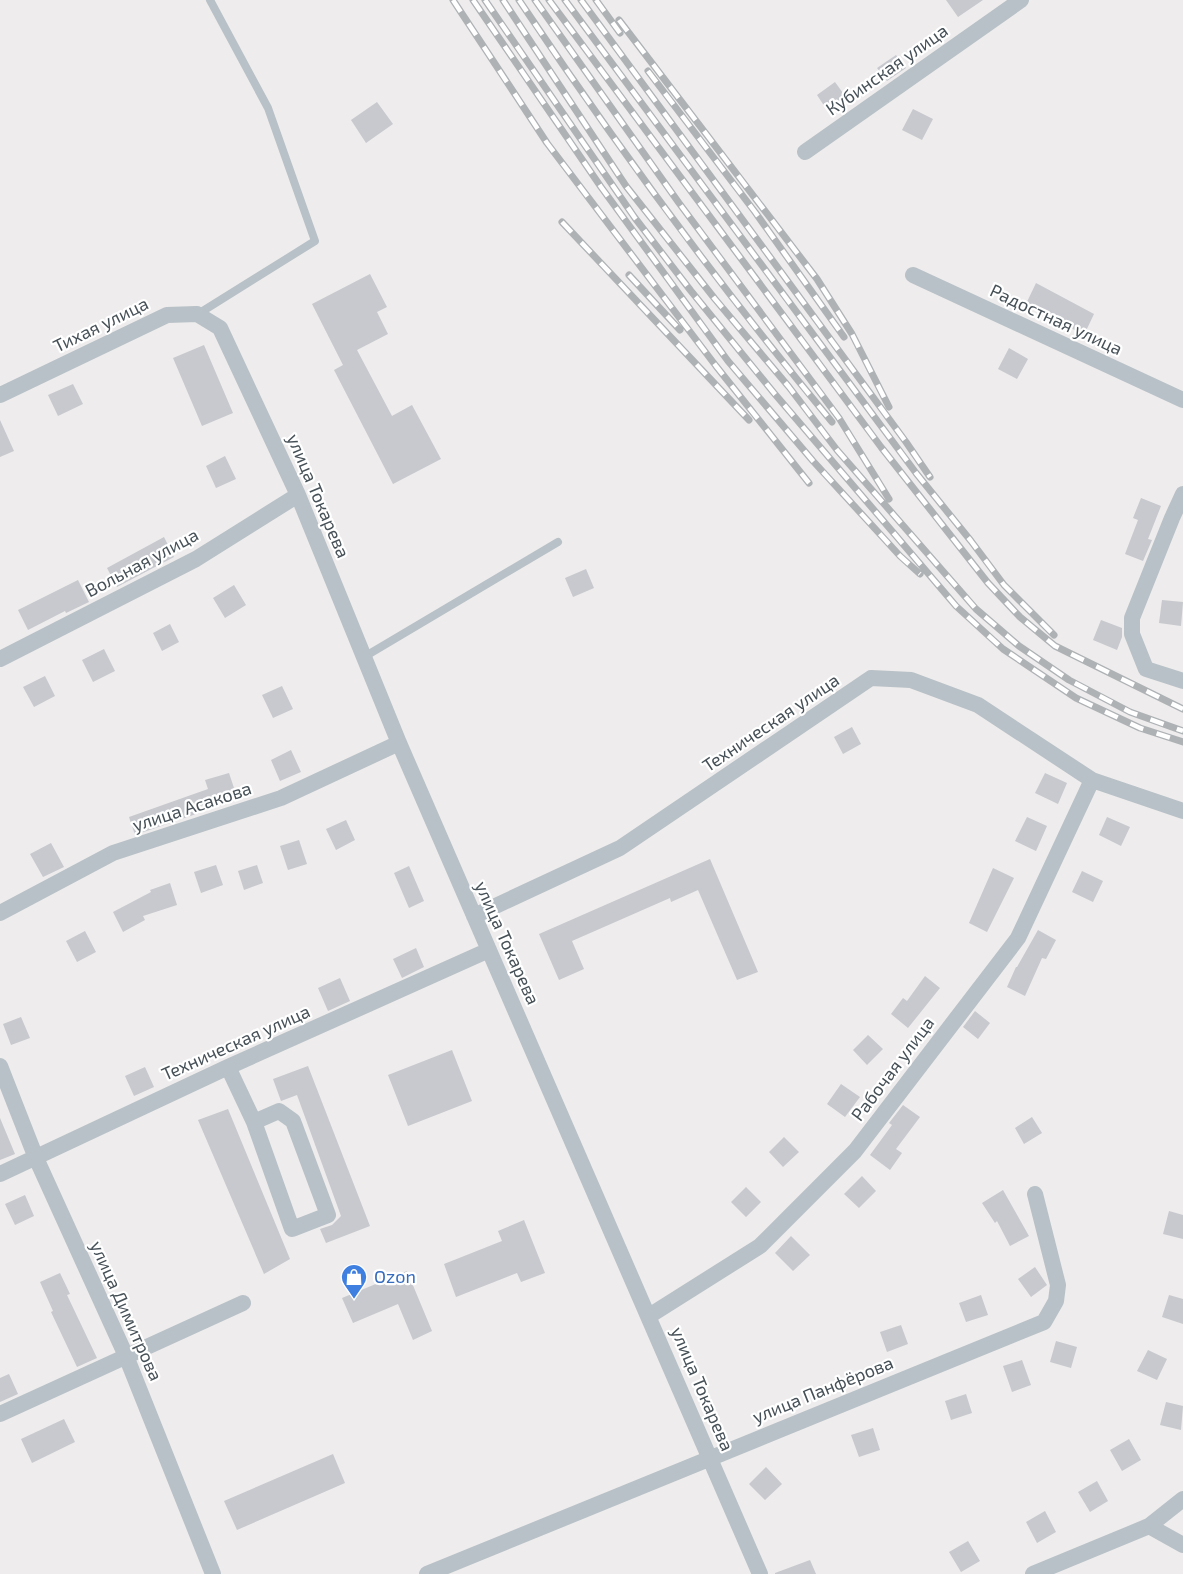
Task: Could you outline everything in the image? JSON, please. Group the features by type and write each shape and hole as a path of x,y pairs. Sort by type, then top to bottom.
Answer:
{"street":[{"name":"Кубинская улица","path":"805,152 1021,0"},
{"name":"Радостная улица","path":"913,275 1183,400"},
{"name":"улица Токарева","path":"197,314 220,328 298,495 399,743 760,1574"},
{"name":"Тихая улица","path":"0,395 167,315 197,314"},
{"path":"1183,494 1132,618 1132,634 1146,669 1183,681"},
{"name":"Вольная улица","path":"0,659 196,559 298,495"},
{"name":"Техническая улица","path":"474,916 620,848 871,678 911,680 978,705 1092,780 1183,811"},
{"name":"улица Асакова","path":"0,913 113,853 281,798 399,743"},
{"name":"Рабочая улица","path":"649,1316 760,1246 855,1151 1018,938 1092,780"},
{"name":"Техническая улица","path":"0,1174 228,1067 489,950"},
{"name":"улица Димитрова","path":"0,1066 36,1158 126,1356 213,1574"},
{"path":"228,1067 254,1122 292,1229 328,1215 293,1121 279,1111 254,1122"},
{"name":"улица Панфёрова","path":"427,1574 1044,1322 1056,1301 1058,1285 1035,1194"},
{"path":"0,1414 243,1303"},
{"path":"1033,1574 1149,1526 1183,1499"},
{"path":"1149,1526 1183,1545"}],"lane":[{"path":"197,314 315,241 268,108 210,0"},
{"path":"364,657 558,542"}],"building":[{"path":"946,0 983,0 958,17"},
{"path":"896,55 906,68 887,81 877,68"},
{"path":"835,82 848,100 829,113 817,95"},
{"path":"377,102 393,124 366,143 351,120"},
{"path":"913,109 933,119 922,140 902,130"},
{"path":"370,274 387,307 377,312 388,334 357,350 392,416 412,405 441,459 393,484 334,370 343,365 312,304"},
{"path":"1036,283 1094,314 1084,335 1026,304"},
{"path":"204,345 233,413 202,426 173,358"},
{"path":"1009,348 1028,359 1017,379 998,369"},
{"path":"73,384 83,404 58,416 48,395"},
{"path":"0,420 14,451 0,457"},
{"path":"225,456 236,479 216,488 206,466"},
{"path":"1141,498 1161,506 1148,539 1152,540 1143,561 1125,554 1138,520 1133,518"},
{"path":"164,537 174,557 117,587 107,568"},
{"path":"586,569 594,588 573,597 565,578"},
{"path":"78,580 89,602 66,613 65,611 28,630 18,610"},
{"path":"234,585 246,605 225,618 213,598"},
{"path":"1162,600 1183,602 1181,626 1159,623"},
{"path":"1101,620 1122,628 1122,637 1117,650 1093,640"},
{"path":"170,624 179,642 162,651 153,633"},
{"path":"104,649 115,671 93,682 82,660"},
{"path":"45,676 55,696 34,707 23,687"},
{"path":"282,686 293,709 273,718 262,695"},
{"path":"852,727 861,744 843,754 834,737"},
{"path":"291,750 301,772 280,781 271,760"},
{"path":"229,773 236,794 197,807 199,813 135,835 129,817 208,789 205,780"},
{"path":"1045,773 1067,783 1058,804 1035,793"},
{"path":"1027,817 1047,826 1036,851 1015,841"},
{"path":"1107,817 1130,827 1121,846 1099,835"},
{"path":"346,820 355,840 336,850 326,829"},
{"path":"299,840 307,864 288,870 280,846"},
{"path":"51,843 64,867 43,877 30,854"},
{"path":"710,859 758,972 737,980 698,890 671,902 670,898 572,941 584,969 559,980 539,934"},
{"path":"216,865 223,885 201,893 194,872"},
{"path":"257,865 263,883 244,890 238,871"},
{"path":"409,866 424,901 409,908 394,873"},
{"path":"993,868 1014,878 987,932 969,923"},
{"path":"1082,871 1103,881 1093,902 1072,892"},
{"path":"170,883 177,905 143,916 145,920 123,932 113,912 151,892 150,890"},
{"path":"1038,930 1056,940 1046,959 1042,958 1025,996 1007,987"},
{"path":"85,931 96,952 77,962 66,941"},
{"path":"416,948 424,967 402,978 393,959"},
{"path":"925,976 940,988 908,1028 891,1014 903,998 907,1001"},
{"path":"340,978 350,1001 328,1011 318,988"},
{"path":"975,1011 990,1023 978,1039 963,1027"},
{"path":"21,1017 30,1038 11,1045 3,1024"},
{"path":"868,1035 883,1049 867,1065 853,1050"},
{"path":"452,1050 472,1101 408,1126 388,1075"},
{"path":"308,1066 370,1226 326,1243 320,1229 332,1225 341,1216 297,1095 281,1101 273,1079"},
{"path":"145,1067 154,1087 134,1096 125,1076"},
{"path":"841,1084 860,1097 845,1117 827,1104"},
{"path":"903,1105 920,1117 896,1149 902,1153 890,1170 870,1155 892,1125 889,1123"},
{"path":"228,1109 290,1259 264,1274 198,1120"},
{"path":"1032,1117 1042,1133 1024,1144 1015,1128"},
{"path":"0,1118 15,1154 0,1160"},
{"path":"784,1137 799,1152 783,1167 769,1152"},
{"path":"862,1176 876,1191 859,1208 844,1194"},
{"path":"746,1187 761,1202 746,1217 731,1202"},
{"path":"1003,1190 1029,1236 1010,1246 997,1221 995,1223 982,1203"},
{"path":"25,1195 34,1216 15,1225 5,1204"},
{"path":"1169,1211 1183,1215 1183,1239 1163,1234"},
{"path":"524,1220 545,1273 521,1282 517,1273 456,1297 444,1264 502,1241 498,1231"},
{"path":"791,1236 810,1255 793,1271 775,1253"},
{"path":"1035,1267 1047,1285 1031,1297 1018,1279"},
{"path":"407,1271 432,1331 413,1340 398,1304 353,1323 342,1298"},
{"path":"60,1273 70,1294 67,1295 97,1358 77,1367 51,1312 53,1311 40,1282"},
{"path":"981,1295 988,1315 966,1322 959,1303"},
{"path":"1169,1295 1183,1299 1183,1324 1162,1317"},
{"path":"901,1325 908,1344 887,1352 880,1332"},
{"path":"1056,1341 1077,1347 1071,1368 1050,1362"},
{"path":"1148,1350 1167,1359 1157,1380 1137,1371"},
{"path":"1022,1360 1031,1385 1012,1392 1003,1366"},
{"path":"9,1374 18,1394 0,1402 0,1378"},
{"path":"966,1394 972,1413 951,1420 945,1401"},
{"path":"1166,1402 1183,1406 1181,1430 1160,1425"},
{"path":"64,1419 75,1442 32,1463 21,1439"},
{"path":"873,1428 880,1450 859,1457 851,1435"},
{"path":"1129,1439 1141,1460 1122,1471 1110,1450"},
{"path":"333,1454 345,1483 237,1530 224,1501"},
{"path":"766,1467 782,1484 765,1500 749,1484"},
{"path":"1097,1481 1108,1501 1090,1512 1078,1492"},
{"path":"1045,1511 1056,1532 1037,1543 1026,1522"},
{"path":"968,1541 980,1561 961,1572 949,1552"},
{"path":"810,1560 816,1574 775,1574 775,1573"}],"railway":[{"path":"453,0 547,143 716,366 809,483"},
{"path":"473,0 601,187 728,361 813,461 900,556 920,574"},
{"path":"485,0 635,218 691,291 774,393 956,606 1003,649 1076,698 1140,728 1183,742"},
{"path":"503,0 626,186 715,299 789,387 837,450 976,609 1019,646 1069,680 1130,712 1183,731"},
{"path":"519,0 670,215 749,320 832,422"},
{"path":"535,0 679,203 839,418 889,499"},
{"path":"549,0 881,447 988,583 1020,617 1055,646 1183,709"},
{"path":"565,0 916,473 1004,585 1054,635"},
{"path":"581,0 930,477"},
{"path":"596,0 620,33"},
{"path":"619,20 817,279 852,334 889,407"},
{"path":"648,71 755,212 844,337"},
{"path":"562,222 749,420"},
{"path":"629,275 680,330"}],"place":[{"name":"Ozon","path":"354,1300"}]}
